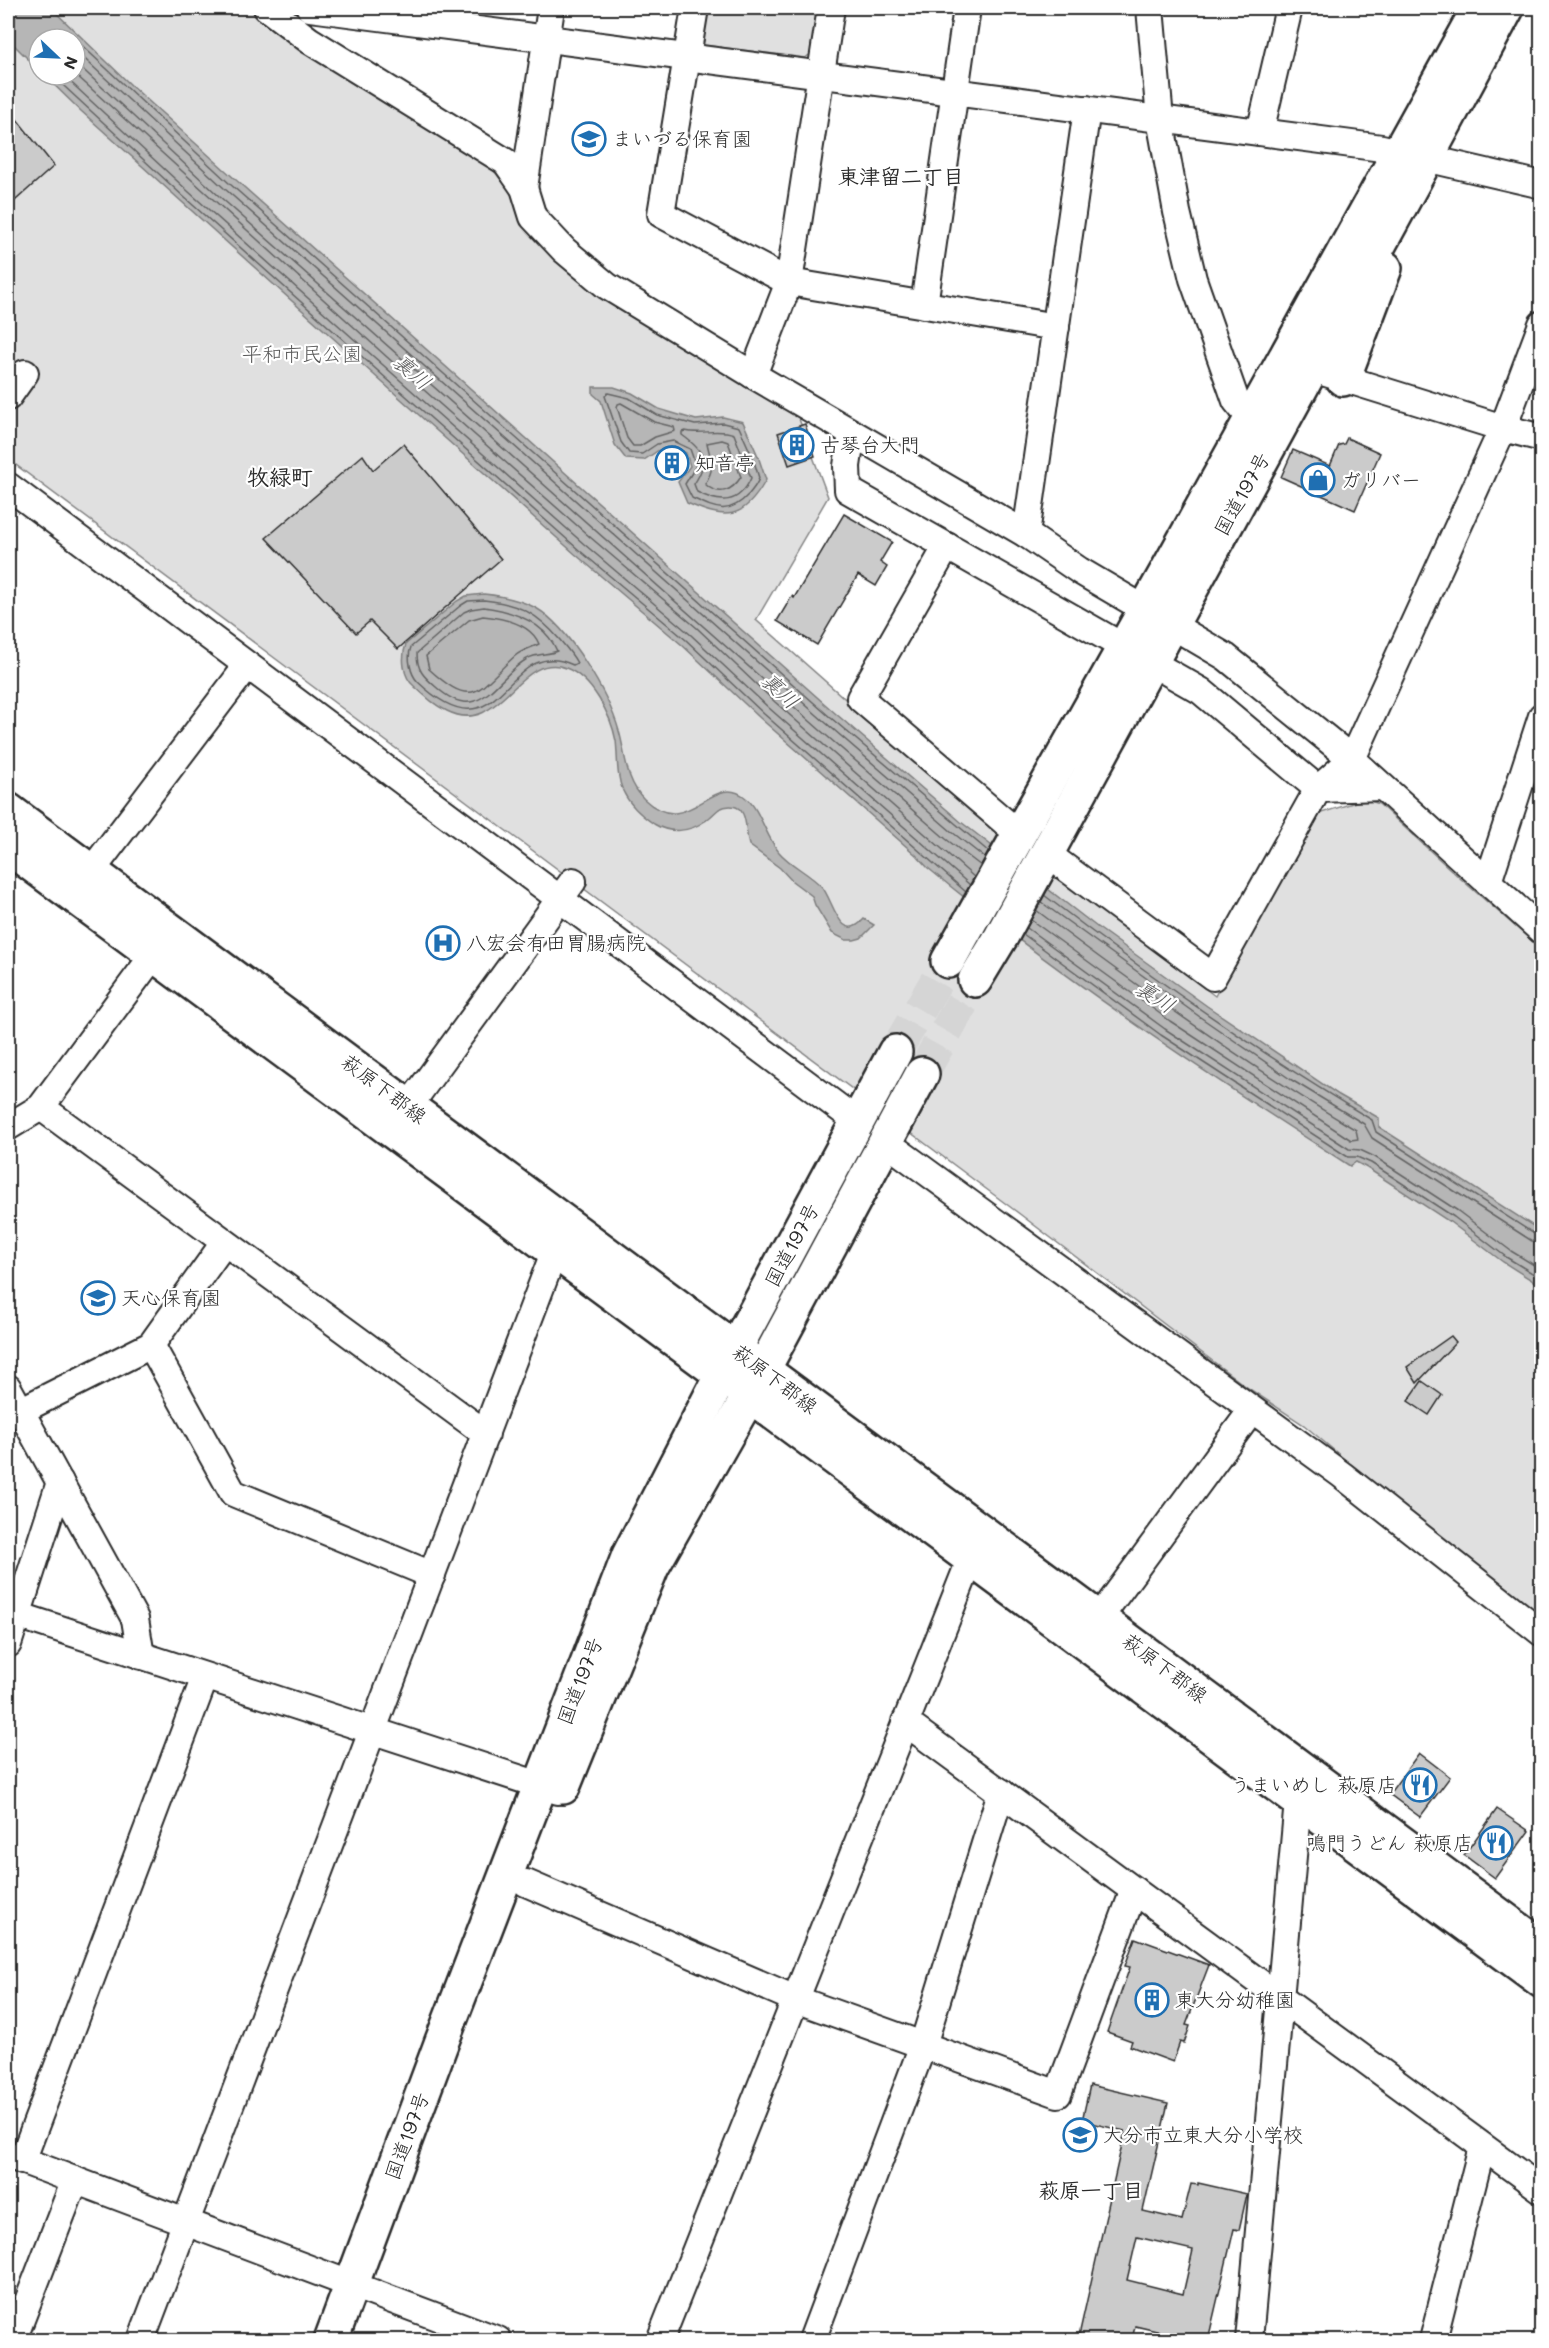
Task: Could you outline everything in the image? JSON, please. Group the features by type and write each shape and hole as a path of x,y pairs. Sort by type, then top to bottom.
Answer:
{"main road":[{"name":"国道197号","path":"1414,154 1479,8"},
{"name":"国道197号","path":"975,980 1041,863 1137,655 1414,154 1507,8"},
{"path":"1343,379 1414,154"},
{"name":"国道197号","path":"1158,617 1251,418 1299,362"},
{"name":"国道197号","path":"948,961 1014,843 1137,655"},
{"name":"萩原下郡線","path":"8,810 82,884 1306,1790 1542,1981"},
{"name":"萩原下郡線","path":"8,847 82,884"},
{"name":"国道197号","path":"331,2340 362,2289 526,1883 551,1788 629,1555 729,1362 895,1052"},
{"name":"国道197号","path":"353,2340 362,2289 442,2042 551,1788 652,1567 756,1382 922,1074"},
{"name":"萩原下郡線","path":"400,1118 555,1250 729,1362"},
{"name":"萩原下郡線","path":"1306,1790 1542,1947"}],"street":[{"path":"267,8 309,40 506,162 524,188 533,217 564,250 607,286 753,375 1026,534 1080,571 1226,657 1352,759 1542,931"},
{"path":"310,8 379,12 546,38 1414,154 1542,186"},
{"path":"524,188 551,8"},
{"path":"695,8 661,214 789,282 1056,327"},
{"path":"753,375 789,282 831,8"},
{"path":"924,305 967,8"},
{"path":"1150,8 1160,119 1177,212 1193,279 1236,401 1251,418"},
{"path":"1260,132 1289,8"},
{"path":"1026,534 1087,109"},
{"path":"1041,863 1213,977 1318,789 1352,759 1503,428 1542,324"},
{"path":"1299,362 1343,379 1542,438"},
{"path":"8,397 25,373"},
{"path":"852,433 847,466 848,490 1201,691 1318,789 1382,787"},
{"path":"8,486 247,666 567,890 858,1122"},
{"path":"947,546 860,698 1014,843"},
{"path":"82,884 247,666"},
{"path":"1488,882 1542,716"},
{"path":"400,1118 567,890"},
{"path":"8,1127 41,1107 163,943"},
{"path":"41,1107 486,1434"},
{"path":"886,1143 1342,1475 1542,1633"},
{"path":"20,1411 151,1345 224,1243"},
{"path":"141,2340 555,1250"},
{"path":"151,1345 233,1493 432,1575"},
{"path":"8,1388 135,1618 141,1656"},
{"path":"1091,1630 1252,1410"},
{"path":"8,1644 12,1614 60,1482"},
{"path":"660,2340 905,1722 979,1547"},
{"path":"12,1614 551,1788"},
{"path":"205,1677 15,2158 498,2340"},
{"path":"905,1722 1542,2190"},
{"path":"1249,2340 1279,1997 1306,1790"},
{"path":"812,2340 923,2045 1001,1792"},
{"path":"526,1883 795,1999 1058,2094 1134,1890"},
{"path":"1433,2340 1482,2147"},
{"path":"13,2340 75,2180"}],"green space":[{"name":"平和市民公園","path":"8,8 248,8 303,48 488,163 516,199 527,223 796,411 828,497 756,620 981,819 1215,996 1315,815 1359,801 1379,804 1541,949 1541,1620 1433,1534 1304,1425 1248,1388 1021,1215 8,459"},
{"path":"701,8 822,8 815,51 805,58 703,45 696,37"}],"water":[{"path":"8,8 51,8 71,27 27,27 27,58 8,39"},
{"name":"裏川","path":"87,43 235,179 835,713 961,822 1097,927 1207,1006 1339,1095 1379,1118 1379,1127 1541,1231 1541,1286 1503,1262 1450,1222 1367,1168 1356,1162 1350,1166 1188,1060 1082,986 978,909 928,868 682,645 575,554 56,87 87,87"},
{"path":"593,387 614,387 632,393 659,409 696,420 723,417 743,422 766,480 749,503 741,510 732,513 713,512 687,503 678,482 690,466 686,453 674,446 659,450 644,460 626,459 615,445 601,401 593,394"},
{"path":"484,594 511,598 536,608 549,617 574,646 597,681 614,716 633,784 644,799 660,810 674,813 687,810 722,792 734,791 751,803 779,852 822,887 843,924 849,927 856,926 864,919 874,925 861,938 854,940 846,940 832,933 812,896 749,845 744,818 739,808 729,806 719,809 699,825 680,830 660,827 645,817 632,805 623,791 618,772 616,741 605,709 584,680 566,668 549,666 535,671 496,705 482,713 466,716 447,711 426,697 407,678 403,661 406,644 457,601 466,596"}],"building":[{"path":"8,108 54,166 8,207"},
{"name":"古琴台大門","path":"805,424 815,456 789,465 778,433"},
{"name":"ガリバー","path":"1347,438 1380,453 1355,510 1281,477 1293,450 1330,466 1339,445 1344,444"},
{"path":"403,444 501,559 398,649 370,621 356,633 266,538 363,455 373,470"},
{"name":"知音亭","path":"668,449 682,452 685,465 677,476 663,473 659,460"},
{"path":"844,514 892,542 880,562 887,567 876,586 858,575 817,645 777,621 792,596 794,598"},
{"path":"1451,1336 1456,1342 1417,1383 1407,1367"},
{"path":"1422,1381 1442,1395 1429,1415 1408,1401"},
{"name":"うまいめし 萩原店","path":"1419,1753 1450,1777 1420,1817 1389,1794"},
{"name":"鳴門うどん 萩原店","path":"1497,1809 1529,1831 1495,1878 1464,1855"},
{"name":"東大分幼稚園","path":"1135,1938 1209,1965 1186,2025 1190,2026 1184,2043 1180,2042 1173,2062 1130,2046 1132,2041 1107,2032 1130,1967 1125,1966"},
{"path":"1090,2085 1168,2103 1143,2211 1182,2220 1191,2184 1198,2185 1198,2183 1247,2194 1239,2230 1234,2229 1208,2340 1172,2340 1174,2335 1135,2326 1132,2340 1078,2340 1125,2131 1082,2121","holes":["1137,2237 1193,2250 1183,2294 1127,2280"]}],"tunnel":[{"path":"895,1052 948,961"},
{"path":"922,1074 975,980"}],"place":[{"name":"まいづる保育園","path":"589,139"},
{"name":"古琴台大門","path":"797,445"},
{"name":"知音亭","path":"672,463"},
{"name":"ガリバー","path":"1318,480"},
{"name":"八宏会有田胃腸病院","path":"443,943"},
{"name":"天心保育園","path":"98,1298"},
{"name":"うまいめし 萩原店","path":"1420,1785"},
{"name":"鳴門うどん 萩原店","path":"1496,1843"},
{"name":"東大分幼稚園","path":"1152,2000"},
{"name":"大分市立東大分小学校","path":"1080,2135"}],"district":[{"name":"東津留二丁目","path":"901,177"},
{"name":"牧緑町","path":"280,477"},
{"name":"萩原一丁目","path":"1091,2191"}]}
